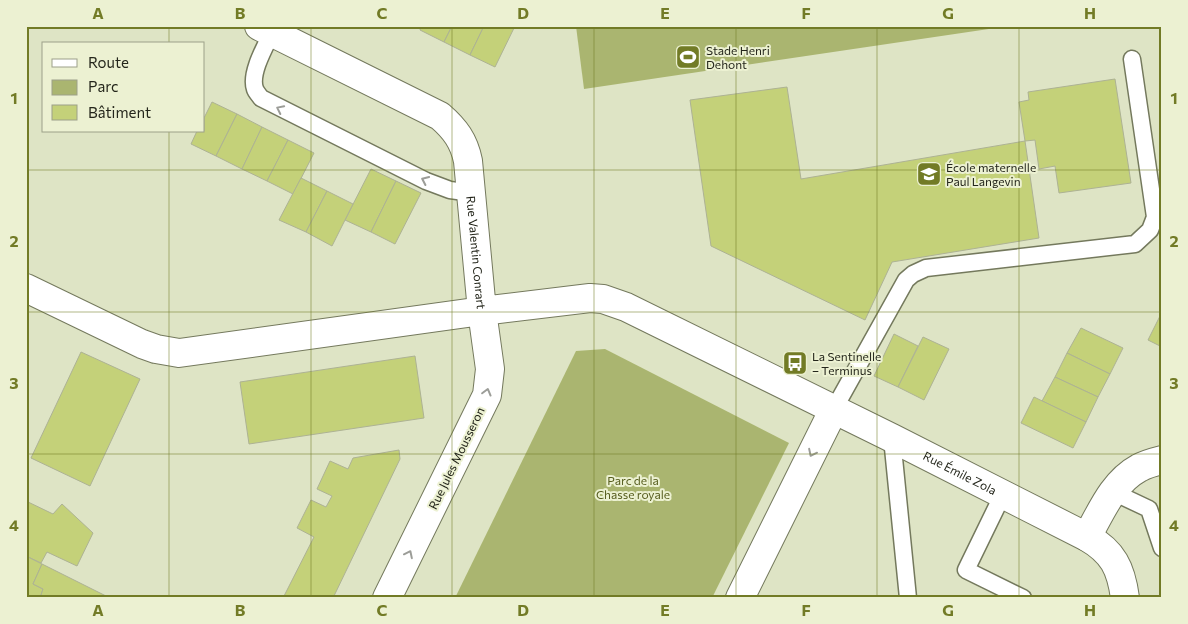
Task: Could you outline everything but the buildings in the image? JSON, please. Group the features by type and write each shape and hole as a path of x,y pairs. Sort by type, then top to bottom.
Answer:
{"street":[{"name":"Rue Valentin Conrart","path":"269,28 440,116 460,137 466,148 472,193 482,311 590,298 614,302 834,409"},
{"path":"26,288 142,344 156,349 179,353 482,311"},
{"name":"Rue Jules Mousseron","path":"387,598 486,395 490,369 482,311"},
{"name":"Rue Émile Zola","path":"834,409 1087,537 1109,552 1116,563 1125,598"},
{"path":"740,598 834,409"},
{"path":"1087,537 1113,492 1130,474 1141,466 1162,460"}],"lane":[{"path":"269,28 253,80 255,90 261,98 426,181 450,190 472,193"},
{"path":"834,409 906,280 913,274 926,268 1135,244 1150,230 1155,217 1132,58"},
{"path":"892,438 908,598"},
{"path":"1113,492 1149,509 1162,548"},
{"path":"1003,494 966,570 1023,598"}],"green space":[{"name":"Stade Henri Dehont","path":"576,26 1009,26 584,89"},
{"name":"Parc de la Chasse royale","path":"605,349 789,443 712,598 455,598 576,351"}],"place":[{"name":"Stade Henri Dehont","path":"688,57"},
{"name":"École maternelle Paul Langevin","path":"929,174"},
{"name":"La Sentinelle – Terminus","path":"795,363"}]}
